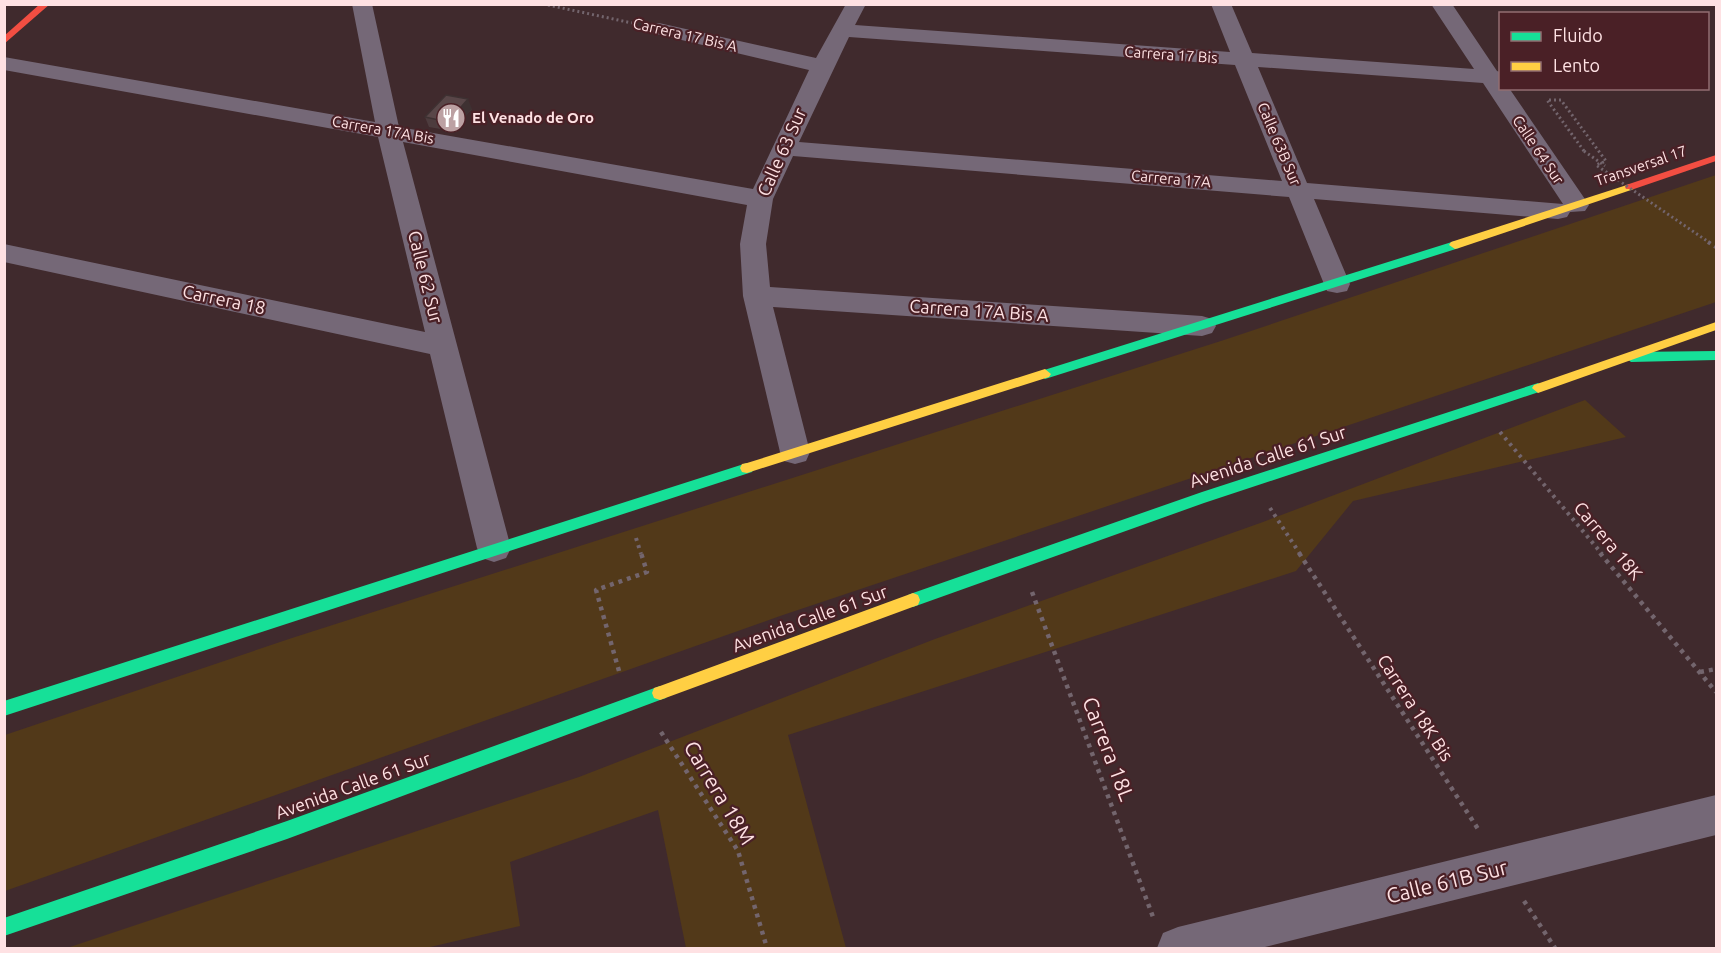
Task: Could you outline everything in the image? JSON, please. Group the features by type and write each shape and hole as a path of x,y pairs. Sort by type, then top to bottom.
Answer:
{"main road":[{"path":"4,41 46,4"},
{"name":"Transversal 17","path":"1567,208 1716,158"},
{"path":"4,709 625,506 1337,284 1567,208"},
{"path":"1631,357 1716,326"},
{"path":"1631,357 1716,356"},
{"name":"Avenida Calle 61 Sur","path":"4,927 125,888 1021,562 1253,481 1631,357"}],"street":[{"name":"Calle 62 Sur","path":"362,4 388,131 494,548"},
{"name":"Calle 63 Sur","path":"795,452 757,296 753,244 760,199 822,66 856,4"},
{"name":"Calle 63B Sur","path":"1221,4 1337,284"},
{"name":"Calle 64 Sur","path":"1441,4 1495,78"},
{"name":"Carrera 17 Bis A","path":"659,29 822,66"},
{"name":"Carrera 17 Bis","path":"842,30 1495,78"},
{"name":"Carrera 17A Bis","path":"4,63 760,199"},
{"name":"Calle 64 Sur","path":"1502,90 1567,208"},
{"name":"Carrera 17A","path":"783,148 1298,190 1567,208"},
{"name":"Carrera 18","path":"4,254 443,346"},
{"name":"Carrera 17A Bis A","path":"757,296 1202,326"},
{"name":"Calle 61B Sur","path":"1168,937 1503,868 1716,815"}],"path":[{"name":"Carrera 17 Bis A","path":"548,4 659,29"},
{"path":"1584,151 1547,100 1561,100 1606,161 1596,165 1716,247"},
{"name":"Carrera 18K","path":"1480,407 1716,692"},
{"name":"Carrera 18K Bis","path":"1253,481 1555,948"},
{"path":"625,506 647,572 596,590 629,704"},
{"name":"Carrera 18L","path":"1021,562 1168,937"},
{"path":"1700,672 1716,669"},
{"name":"Carrera 18M","path":"629,704 665,736 738,851 767,948"}],"shaded area":[{"path":"1716,175 1716,302 780,616 5,891 5,735 292,638 1224,340"},
{"path":"1585,400 1626,437 1353,501 1296,571 788,735 846,948 686,948 658,810 510,862 520,926 426,948 67,948 579,777 935,639 1263,522"}],"building":[{"path":"446,95 468,99 448,122 425,117"}],"traffic: fast":[{"path":"1045,374 1455,245"},
{"path":"1631,357 1716,356"},
{"path":"913,600 1202,498 1538,388"},
{"path":"4,709 747,468"},
{"path":"4,927 287,830 660,693"}],"traffic: slow":[{"path":"1455,245 1630,187"},
{"path":"1538,388 1716,326"},
{"path":"747,468 1045,374"},
{"path":"660,693 913,600"}],"traffic: jam":[{"path":"4,41 46,4"},
{"path":"1630,187 1716,158"}],"place":[{"name":"El Venado de Oro","path":"451,118"}]}
